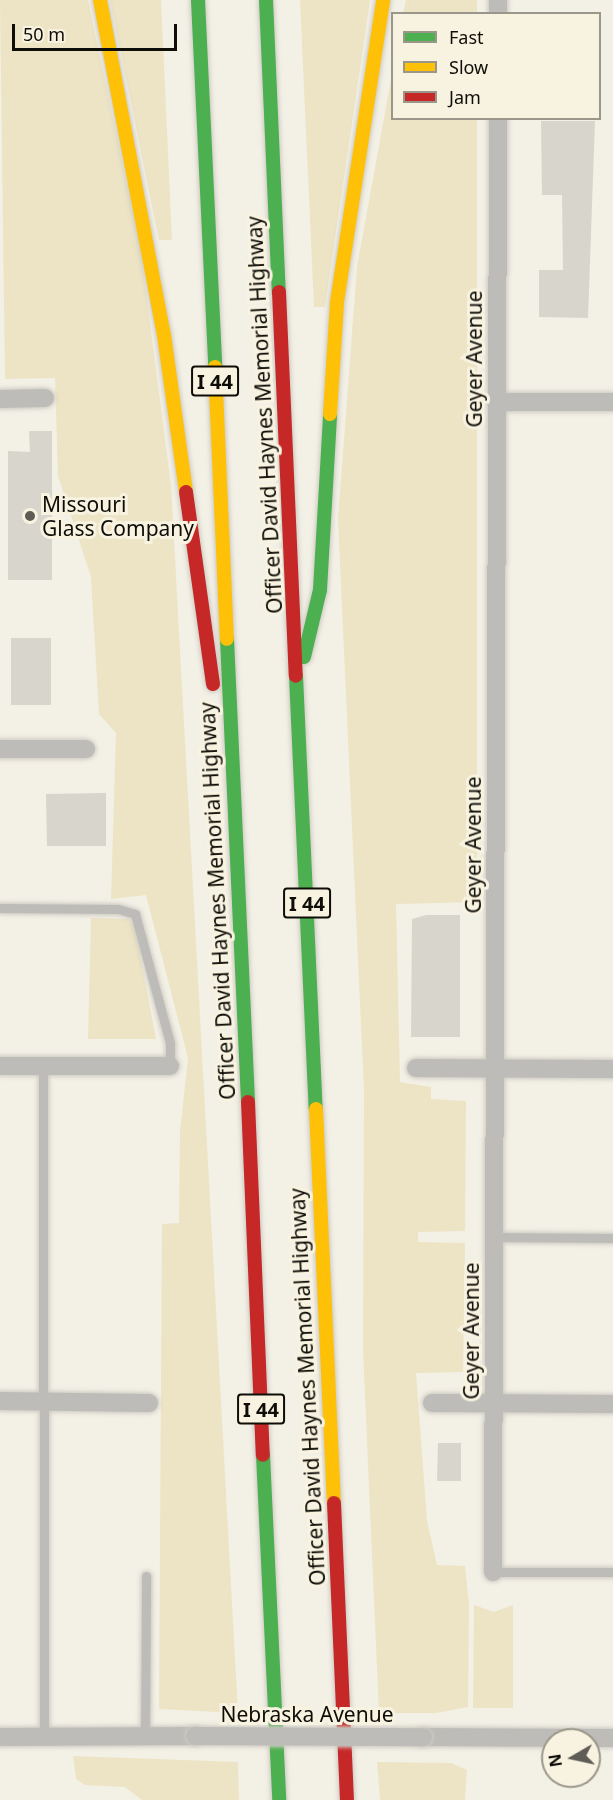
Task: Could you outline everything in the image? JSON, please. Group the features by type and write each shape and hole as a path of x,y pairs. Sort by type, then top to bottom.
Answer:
{"highway":[{"path":"100,0 165,335 205,650 232,762"},
{"name":"Officer David Haynes Memorial Highway","path":"198,0 279,1800"},
{"name":"Officer David Haynes Memorial Highway","path":"266,0 347,1800"},
{"path":"297,675 316,625 337,302 383,0"}],"street":[{"name":"Geyer Avenue","path":"493,1572 498,120"},
{"path":"0,399 45,398"},
{"path":"496,402 613,402"},
{"path":"0,749 86,749"},
{"path":"0,1066 170,1066"},
{"path":"416,1068 613,1068"},
{"path":"0,1401 148,1403"},
{"path":"432,1403 613,1404"},
{"name":"Nebraska Avenue","path":"0,1737 613,1738"}],"lane":[{"path":"0,908 118,909 135,914 170,1043 170,1066"},
{"path":"43,1066 44,1737"},
{"path":"494,1237 613,1238"},
{"path":"493,1572 613,1572"},
{"path":"145,1737 146,1576"}],"shaded area":[{"path":"0,0 88,0 140,247 171,485 238,1713 159,1709 162,1224 179,1223 180,1131 188,1058 146,895 111,899 116,733 99,714 91,577 58,476 55,378 5,379"},
{"path":"110,0 161,0 172,240 159,240"},
{"path":"300,0 370,0 325,307 314,307"},
{"path":"406,0 477,0 477,12 403,12"},
{"path":"391,80 391,120 477,120 477,902 396,904 400,1082 431,1087 431,1099 466,1101 465,1231 418,1232 418,1242 465,1243 463,1372 416,1373 427,1521 437,1565 465,1566 469,1605 468,1707 436,1713 379,1713 363,1350 364,1091 338,519 357,267"},
{"path":"91,918 128,919 135,928 156,1039 88,1039"},
{"path":"474,1605 494,1612 513,1605 513,1708 473,1708"},
{"path":"73,1756 238,1762 239,1800 142,1800 125,1787 85,1785 76,1779"},
{"path":"377,1762 451,1763 467,1770 465,1800 380,1800"}],"building":[{"path":"541,121 595,121 588,318 539,317 539,270 563,270 562,195 542,195"},
{"name":"Missouri Glass Company","path":"29,431 52,431 52,580 8,580 8,451 30,452"},
{"path":"11,638 51,638 51,705 11,705"},
{"path":"106,793 106,846 47,846 46,794"},
{"path":"426,915 460,915 460,1037 411,1037 412,919"},
{"path":"438,1443 461,1443 461,1481 437,1481"}],"traffic: fast":[{"path":"198,0 215,367"},
{"path":"266,0 279,292"},
{"path":"304,657 320,590 330,414"},
{"path":"227,639 248,1102"},
{"path":"296,676 316,1109"},
{"path":"263,1455 279,1800"}],"traffic: slow":[{"path":"100,0 164,335 186,492"},
{"path":"330,414 337,302 383,0"},
{"path":"215,367 227,639"},
{"path":"316,1109 334,1503"}],"traffic: jam":[{"path":"279,292 296,676"},
{"path":"186,492 213,684"},
{"path":"248,1102 263,1455"},
{"path":"334,1503 347,1800"}],"place":[{"name":"Missouri Glass Company","path":"30,516"}]}
